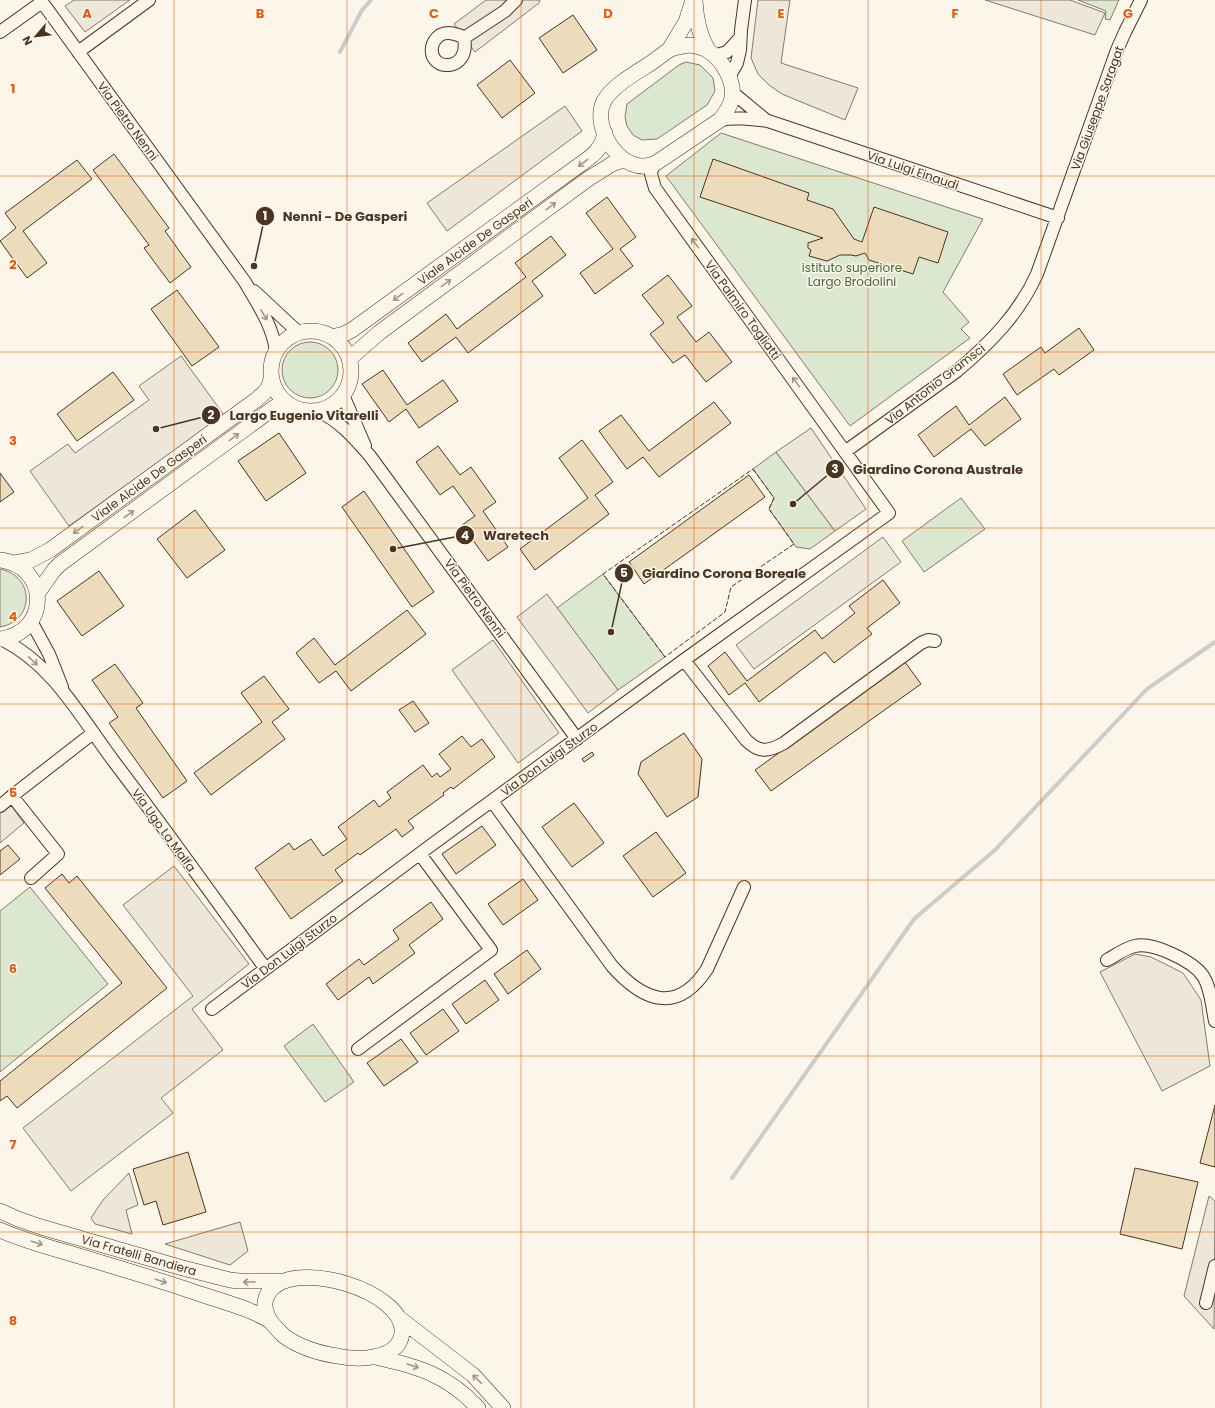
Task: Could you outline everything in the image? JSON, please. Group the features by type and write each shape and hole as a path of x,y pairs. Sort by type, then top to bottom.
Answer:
{"street":[{"path":"78,52 149,0"},
{"path":"464,38 505,11 516,0"},
{"path":"669,50 686,22 694,0"},
{"path":"694,0 702,39 711,53 725,69 729,77 732,92 730,104 720,120 653,165 638,166 623,160 611,145 605,133 601,118 604,101 620,85 669,50 680,46 689,45 698,46 711,53 727,52 740,38"},
{"path":"729,77 737,63 740,50 745,0"},
{"name":"Via Giuseppe Saragat","path":"1058,218 1117,50 1141,0"},
{"name":"Via Pietro Nenni","path":"0,32 42,2 245,282 268,322 276,351"},
{"name":"Via Luigi Einaudi","path":"732,92 768,121"},
{"name":"Via Luigi Einaudi","path":"720,120 747,118 768,121 1058,218"},
{"name":"Viale Alcide De Gasperi","path":"332,337 352,330 578,166 598,150 604,140 605,133"},
{"name":"Viale Alcide De Gasperi","path":"349,359 380,332 588,179 612,164 623,160"},
{"name":"Via Palmiro Togliatti","path":"653,165 651,174 656,188 889,513"},
{"name":"Via Antonio Gramsci","path":"846,451 957,371 988,343 1009,321 1032,285 1058,218"},
{"name":"Via Pietro Nenni","path":"245,282 299,332"},
{"path":"313,331 332,337 343,347 349,359 351,374 347,389 343,396 332,406 317,411 302,411 289,405 277,393 271,377 271,366 276,351 282,343 299,332 313,331"},
{"name":"Viale Alcide De Gasperi","path":"7,561 31,560 50,550 256,400 268,388 271,383 271,377"},
{"path":"343,396 370,456"},
{"name":"Viale Alcide De Gasperi","path":"37,594 54,570 65,560 275,407 289,405"},
{"name":"Via Pietro Nenni","path":"317,411 329,416 370,456 577,739"},
{"name":"Via Don Luigi Sturzo","path":"212,1009 265,968 684,660 889,513"},
{"path":"0,639 15,636 21,632 31,621 37,608 35,584 30,575 22,568 7,561"},
{"name":"Via Ugo La Malfa","path":"31,621 49,654 64,692"},
{"name":"Via Ugo La Malfa","path":"0,639 11,644 28,656 64,692 92,733 265,968"},
{"path":"684,660 746,740 755,747 766,751 784,743 920,643 928,640 935,641"},
{"path":"0,806 92,733"},
{"path":"12,796 58,854 31,878"},
{"path":"492,801 612,966 635,988 653,997 664,999 675,996 687,991 700,979 707,969 744,887"},
{"path":"358,1050 491,950 420,854"},
{"path":"1107,960 1128,948 1140,945 1158,948 1174,955 1194,967 1203,976 1208,988 1215,1021"},
{"name":"Via Fratelli Bandiera","path":"0,1211 41,1227 239,1282 281,1281 291,1278 306,1277 322,1278 340,1282 374,1296 391,1308 399,1318 473,1375 503,1408"},
{"name":"Via Fratelli Bandiera","path":"0,1230 39,1244 133,1272 249,1311 270,1321 285,1336 307,1348 337,1356 364,1359 387,1353 396,1346 400,1340 402,1329 399,1318"},
{"path":"1206,1303 1215,1266"},
{"path":"270,1321 265,1309 265,1300 271,1289 281,1281"},
{"name":"Via Fratelli Bandiera","path":"375,1357 400,1362 433,1374 460,1390 478,1408"}],"green space":[{"path":"1078,0 1119,0 1110,20 1105,19 1106,11"},
{"path":"686,62 700,65 713,78 715,91 707,105 657,139 642,140 633,135 627,126 625,117 627,104 679,65"},
{"name":"istituto superiore Largo Brodolini","path":"721,133 983,219 943,292 969,322 961,329 970,338 850,426 666,176"},
{"path":"310,342 321,344 330,350 336,359 338,370 336,381 330,390 321,396 310,398 299,396 290,390 284,381 282,370 284,359 290,350 299,344"},
{"path":"776,452 835,531 810,549 796,547 769,509 774,498 753,469"},
{"path":"961,498 985,529 924,572 902,541"},
{"path":"0,569 11,573 20,580 25,589 26,598 25,608 20,616 11,623 0,627"},
{"path":"603,574 665,657 618,690 557,608"},
{"path":"30,887 108,984 0,1072 0,911"},
{"path":"313,1024 354,1082 325,1102 284,1046"}],"shaded area":[{"path":"74,0 130,0 85,32 65,6"},
{"path":"486,0 540,0 539,3 475,52 454,24"},
{"path":"758,0 790,0 781,63 858,88 845,120 782,94 769,85 758,74 751,58"},
{"path":"985,0 1070,0 1105,13 1095,35"},
{"path":"565,106 582,131 447,231 427,203"},
{"path":"181,356 224,415 69,526 30,471 68,444 75,453 149,400 139,386"},
{"path":"811,428 866,509 835,531 776,452"},
{"path":"883,537 901,562 754,669 736,645"},
{"path":"547,594 618,690 588,713 517,617"},
{"path":"493,640 559,733 518,763 452,670"},
{"path":"7,800 24,823 0,843 0,806"},
{"path":"174,866 249,964 192,1009 223,1050 161,1098 173,1113 71,1191 23,1128 193,996 123,905"},
{"path":"1135,954 1151,957 1183,973 1201,1000 1210,1066 1162,1091 1100,972"},
{"path":"129,1173 138,1205 126,1210 132,1234 95,1224 91,1218 103,1200"},
{"path":"1209,1196 1215,1201 1214,1329 1184,1296"},
{"path":"240,1222 248,1251 230,1265 165,1244"}],"building":[{"path":"573,15 597,50 563,73 539,38"},
{"path":"510,60 535,93 502,118 477,85"},
{"path":"114,154 169,228 165,231 191,267 170,283 144,248 149,245 93,170"},
{"path":"713,159 809,193 807,200 833,209 854,239 862,242 874,207 948,232 938,263 919,257 913,274 869,260 865,253 856,256 840,255 827,261 809,256 811,250 808,248 808,243 823,238 700,197"},
{"path":"77,160 92,179 23,231 47,263 27,278 0,241 16,228 5,213"},
{"path":"607,197 636,237 620,249 633,266 595,294 580,273 613,249 586,213"},
{"path":"551,236 566,255 532,281 543,296 468,353 456,337 422,362 408,343 446,314 457,329 526,277 515,263"},
{"path":"668,275 692,306 677,317 696,342 709,332 732,362 706,382 685,355 673,363 650,334 664,323 642,295"},
{"path":"177,290 219,347 192,366 151,309"},
{"path":"1079,328 1094,350 1059,375 1054,369 1017,395 1003,374 1041,347 1045,353"},
{"path":"383,370 407,405 443,380 458,401 419,428 406,409 389,422 362,384"},
{"path":"113,372 134,400 77,441 57,414"},
{"path":"1005,397 1021,419 985,446 971,429 934,457 918,435 956,406 969,425"},
{"path":"714,402 731,423 659,477 643,457 627,469 599,431 621,415 649,451"},
{"path":"279,433 306,473 266,501 238,461"},
{"path":"582,440 613,482 595,495 609,514 535,570 520,549 588,498 559,458"},
{"path":"438,446 460,475 471,467 496,502 483,511 508,547 488,561 462,525 475,516 453,486 440,495 416,462"},
{"path":"0,473 14,492 0,502"},
{"path":"749,475 765,497 644,584 629,562"},
{"path":"364,491 434,592 412,607 342,507"},
{"path":"195,510 225,550 187,578 157,539"},
{"path":"99,571 124,606 82,636 57,601"},
{"path":"883,580 900,603 867,628 872,634 834,663 825,652 759,702 745,683 729,695 708,666 725,652 747,681 815,630 822,639 855,613 849,606"},
{"path":"407,610 426,634 351,691 336,671 319,683 296,653 314,638 335,665"},
{"path":"905,662 921,684 771,791 755,770"},
{"path":"115,664 143,703 136,708 187,781 163,798 109,723 118,717 92,680"},
{"path":"264,676 289,709 272,722 285,739 211,795 194,773 262,722 241,693"},
{"path":"413,701 429,723 415,732 399,710"},
{"path":"684,733 702,759 698,797 667,817 638,774 641,762"},
{"path":"462,736 471,747 482,739 495,757 453,789 451,787 443,793 444,795 408,821 414,828 402,837 396,829 360,855 358,853 335,870 343,881 291,919 255,868 289,843 294,850 311,839 323,856 347,839 338,827 374,800 379,807 391,798 387,792 423,765 432,777 437,773 440,777 451,769 439,754"},
{"path":"592,752 594,755 584,762 582,759"},
{"path":"574,803 604,843 572,867 542,827"},
{"path":"482,826 496,845 456,874 442,854"},
{"path":"656,832 686,873 653,897 623,856"},
{"path":"8,845 20,859 0,875 0,851"},
{"path":"62,874 69,883 77,876 167,988 17,1108 7,1096 0,1101 0,1081 122,983 45,888"},
{"path":"523,879 538,900 503,925 488,904"},
{"path":"431,902 443,919 409,945 415,953 373,984 369,977 338,1000 326,984 359,959 364,965 399,939 393,930"},
{"path":"527,950 541,969 508,994 494,974"},
{"path":"485,980 499,1000 466,1024 452,1004"},
{"path":"443,1009 459,1031 426,1055 410,1033"},
{"path":"401,1039 418,1062 384,1086 367,1063"},
{"path":"1215,1105 1215,1167 1200,1163"},
{"path":"188,1152 206,1212 163,1225 156,1201 144,1205 133,1169"},
{"path":"1135,1168 1198,1182 1182,1249 1120,1234"}],"waterway":[{"path":"340,52 362,10 371,0"},
{"path":"732,1178 914,919 995,850 1147,689 1215,642"}],"fence":[{"path":"753,469 774,498 769,509 794,544 731,587 725,612 665,657 603,574 753,469"}],"place":[{"name":"Nenni - De Gasperi","path":"254,266"},
{"name":"Largo Eugenio Vitarelli","path":"156,429"},
{"name":"Giardino Corona Australe","path":"793,504"},
{"name":"Waretech","path":"393,549"},
{"name":"Giardino Corona Boreale","path":"611,632"}]}
